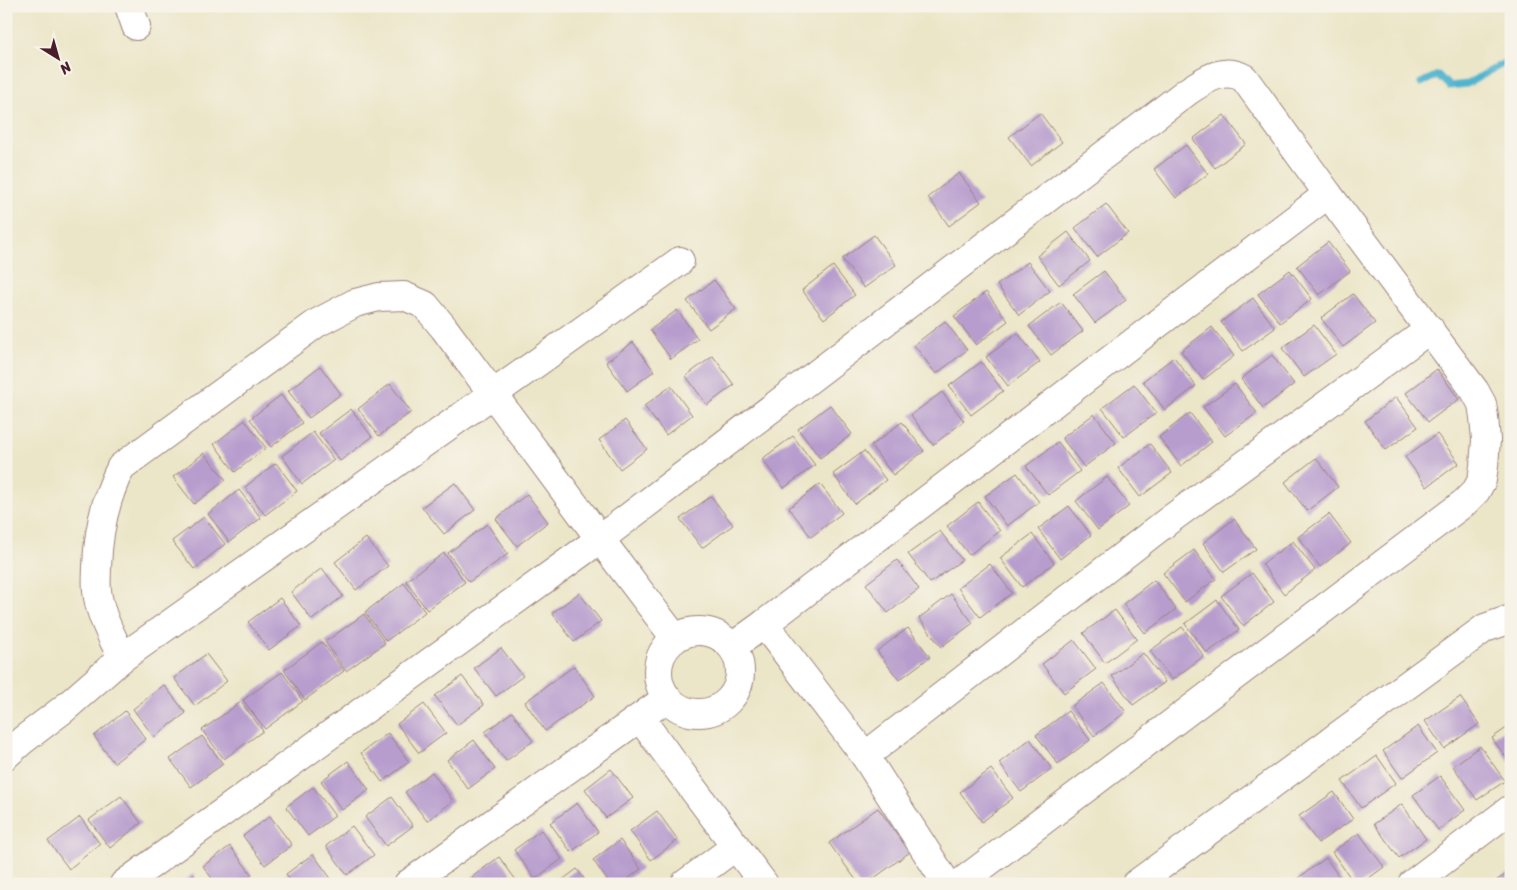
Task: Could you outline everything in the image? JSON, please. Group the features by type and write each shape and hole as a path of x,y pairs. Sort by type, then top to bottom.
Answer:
{"street":[{"path":"124,884 600,539 1180,97 1205,80 1226,73 1238,75 1244,78 1328,194 1466,377 1482,404 1486,449 1482,480 1476,491 1464,503 959,884"},
{"path":"732,646 764,624 1328,194"},
{"path":"6,756 122,658 680,261"},
{"path":"122,658 105,622 97,590 98,546 104,509 111,486 121,467 317,323 355,303 380,296 404,296 425,306 444,328 675,638"},
{"path":"865,756 1168,521 1430,329"},
{"path":"1136,884 1485,628 1511,619"},
{"path":"764,624 865,756 946,884"},
{"path":"706,631 720,636 732,646 740,661 741,677 735,692 725,704 710,712 694,713 679,708 667,698 660,686 658,673 660,660 666,648 675,638 690,632 706,631"},
{"path":"408,884 667,698"},
{"path":"640,718 764,884"},
{"path":"1412,884 1511,809"},
{"path":"685,884 736,846"}],"building":[{"path":"1040,113 1062,142 1031,166 1009,137"},
{"path":"1224,115 1246,144 1215,168 1193,139"},
{"path":"1186,145 1208,174 1176,198 1154,169"},
{"path":"959,173 981,202 949,226 928,197"},
{"path":"1106,204 1128,233 1097,257 1075,228"},
{"path":"1068,232 1090,261 1059,285 1037,256"},
{"path":"874,235 896,265 864,288 842,259"},
{"path":"1328,242 1350,271 1319,295 1297,266"},
{"path":"1028,262 1050,291 1019,315 997,285"},
{"path":"833,266 855,295 824,319 802,290"},
{"path":"1290,270 1312,299 1280,323 1258,294"},
{"path":"1104,271 1126,300 1095,323 1073,294"},
{"path":"714,280 736,309 709,329 687,301"},
{"path":"986,292 1008,321 976,345 954,316"},
{"path":"1353,294 1375,323 1343,347 1321,318"},
{"path":"1253,298 1275,328 1243,351 1221,322"},
{"path":"1061,302 1083,331 1051,355 1029,326"},
{"path":"677,310 698,339 671,359 650,330"},
{"path":"945,321 967,350 936,374 914,345"},
{"path":"1314,325 1336,354 1304,377 1282,348"},
{"path":"1212,327 1234,356 1203,380 1181,351"},
{"path":"1018,333 1040,362 1008,386 986,357"},
{"path":"633,342 654,371 627,391 606,362"},
{"path":"1272,355 1294,384 1263,408 1241,379"},
{"path":"713,356 734,385 707,405 686,376"},
{"path":"1174,357 1196,386 1165,410 1143,381"},
{"path":"981,362 1003,391 971,415 949,386"},
{"path":"320,366 341,394 309,418 288,391"},
{"path":"1437,369 1459,399 1428,422 1406,393"},
{"path":"390,384 411,412 379,436 358,409"},
{"path":"1134,384 1156,413 1124,437 1102,408"},
{"path":"1235,384 1257,413 1225,436 1203,407"},
{"path":"671,386 692,415 666,435 644,406"},
{"path":"942,392 964,421 933,445 911,415"},
{"path":"281,395 302,423 271,447 250,419"},
{"path":"1396,397 1418,427 1386,450 1365,421"},
{"path":"830,405 852,434 820,458 798,429"},
{"path":"351,409 372,437 340,461 319,433"},
{"path":"1190,413 1212,442 1181,466 1159,437"},
{"path":"1094,414 1116,443 1084,467 1062,438"},
{"path":"245,420 266,448 235,472 214,444"},
{"path":"625,420 647,449 620,469 599,440"},
{"path":"902,422 924,451 893,475 871,446"},
{"path":"313,432 334,460 302,484 282,456"},
{"path":"1437,434 1459,463 1427,487 1405,457"},
{"path":"793,436 815,465 784,488 762,459"},
{"path":"1058,442 1080,471 1048,495 1026,466"},
{"path":"1150,444 1172,473 1140,497 1118,468"},
{"path":"864,451 886,480 855,504 833,474"},
{"path":"204,453 226,480 194,504 173,477"},
{"path":"1316,458 1338,487 1307,511 1285,482"},
{"path":"276,463 297,491 265,515 245,487"},
{"path":"1017,473 1039,502 1007,526 985,496"},
{"path":"1107,477 1129,506 1098,530 1076,501"},
{"path":"455,483 475,510 444,534 422,507"},
{"path":"820,484 842,513 811,537 789,508"},
{"path":"239,490 261,518 229,542 208,514"},
{"path":"527,494 548,522 517,546 496,519"},
{"path":"711,496 733,525 702,548 680,519"},
{"path":"978,502 1000,531 969,555 947,526"},
{"path":"1069,506 1091,535 1060,559 1038,529"},
{"path":"1329,514 1351,543 1320,567 1298,537"},
{"path":"204,517 225,544 194,569 172,541"},
{"path":"1234,519 1256,549 1224,572 1203,543"},
{"path":"487,524 508,554 469,582 448,553"},
{"path":"940,531 962,560 930,583 908,554"},
{"path":"1032,534 1054,563 1022,587 1000,558"},
{"path":"366,538 388,566 356,590 335,562"},
{"path":"1293,541 1315,570 1284,594 1262,564"},
{"path":"1194,550 1216,579 1185,602 1163,573"},
{"path":"444,553 465,582 427,610 406,581"},
{"path":"897,560 919,589 888,613 866,584"},
{"path":"990,564 1012,593 980,617 958,588"},
{"path":"322,568 343,596 312,620 291,592"},
{"path":"1252,573 1274,602 1243,626 1221,596"},
{"path":"1154,580 1176,609 1145,633 1123,604"},
{"path":"404,583 425,612 386,641 365,612"},
{"path":"579,593 601,621 574,642 552,613"},
{"path":"951,594 973,623 941,647 919,618"},
{"path":"280,598 301,626 269,650 248,622"},
{"path":"1217,600 1239,630 1207,653 1185,624"},
{"path":"1115,610 1137,639 1105,663 1083,633"},
{"path":"364,614 385,643 346,671 325,642"},
{"path":"1182,627 1204,656 1172,680 1150,651"},
{"path":"908,628 930,657 899,680 877,651"},
{"path":"1074,640 1096,669 1064,693 1042,664"},
{"path":"322,642 344,671 305,700 284,670"},
{"path":"501,648 523,676 496,696 474,668"},
{"path":"1143,653 1165,682 1133,705 1112,676"},
{"path":"206,654 227,681 195,706 174,678"},
{"path":"574,666 595,696 545,731 525,702"},
{"path":"282,672 303,701 265,729 243,700"},
{"path":"462,676 484,705 457,725 435,696"},
{"path":"1104,683 1126,712 1094,736 1072,706"},
{"path":"164,685 186,713 154,737 133,709"},
{"path":"1460,697 1479,724 1444,749 1425,721"},
{"path":"241,702 263,731 224,759 202,730"},
{"path":"424,704 446,733 419,753 397,724"},
{"path":"125,711 146,739 114,763 94,736"},
{"path":"1068,711 1090,740 1058,764 1036,735"},
{"path":"512,712 533,741 506,761 485,732"},
{"path":"1511,725 1511,764 1492,738"},
{"path":"1418,726 1437,753 1402,778 1383,751"},
{"path":"388,733 409,762 382,782 361,753"},
{"path":"202,736 223,764 191,787 170,759"},
{"path":"1030,739 1052,769 1021,792 999,763"},
{"path":"474,740 495,769 468,789 447,760"},
{"path":"1480,746 1505,781 1477,800 1453,766"},
{"path":"1377,756 1396,783 1361,808 1342,781"},
{"path":"348,761 369,790 342,810 321,781"},
{"path":"611,769 633,798 606,818 585,789"},
{"path":"991,769 1013,798 982,822 960,792"},
{"path":"432,772 453,801 427,821 405,792"},
{"path":"1440,776 1465,810 1438,830 1413,795"},
{"path":"313,787 335,816 308,836 286,807"},
{"path":"1334,792 1353,819 1318,843 1299,816"},
{"path":"121,796 141,823 110,848 89,820"},
{"path":"392,797 413,826 386,846 365,817"},
{"path":"577,803 598,832 571,852 550,823"},
{"path":"1402,804 1426,839 1399,858 1374,824"},
{"path":"878,808 910,852 866,884 859,884 829,843"},
{"path":"657,811 678,840 651,860 630,831"},
{"path":"270,816 292,845 265,865 243,836"},
{"path":"80,817 100,844 69,869 48,841"},
{"path":"352,826 374,855 347,875 326,846"},
{"path":"541,830 562,859 535,879 514,850"},
{"path":"1359,833 1384,867 1361,884 1355,884 1332,852"},
{"path":"620,840 641,869 621,884 610,884 593,860"},
{"path":"230,846 252,875 240,884 216,884 203,866"},
{"path":"313,854 335,884 293,884 286,874"},
{"path":"499,857 519,884 477,884 472,877"},
{"path":"1326,858 1344,884 1302,884 1298,878"},
{"path":"577,869 588,884 557,884"},
{"path":"1511,871 1511,884 1499,884 1497,880"},
{"path":"193,874 200,884 180,884"}],"waterway":[{"path":"1421,83 1438,75 1449,86 1467,84 1506,62 1511,57"}]}
